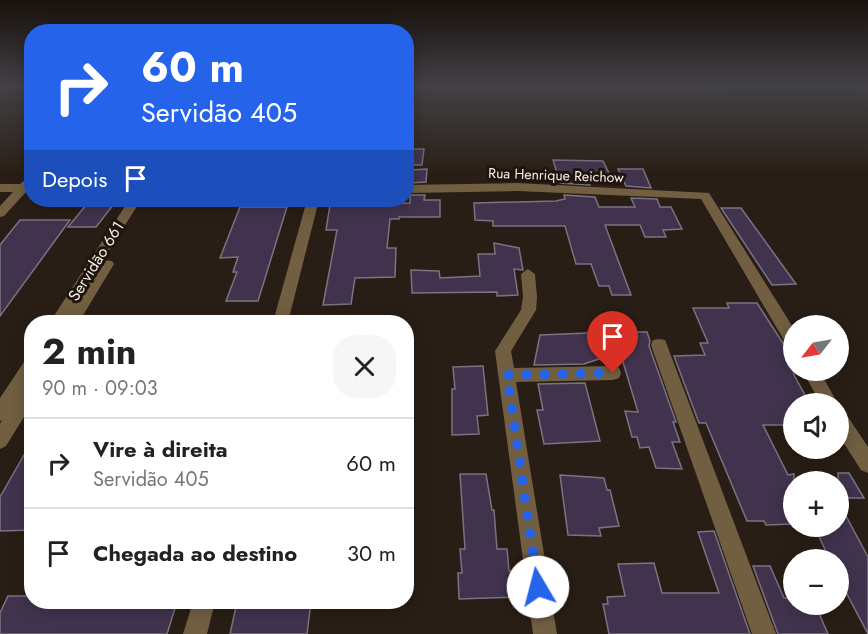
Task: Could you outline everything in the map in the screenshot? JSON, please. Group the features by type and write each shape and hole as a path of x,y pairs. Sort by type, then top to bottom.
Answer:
{"street":[{"name":"Rua Henrique Reichow","path":"414,189 517,187 705,196 783,325"},
{"path":"0,188 24,188"},
{"path":"0,213 24,191"},
{"name":"Servidão 661","path":"61,315 131,207"},
{"path":"282,315 311,207"},
{"path":"75,315 107,264"},
{"path":"528,274 530,306 517,328 506,340 503,351 545,634"},
{"path":"659,345 764,634"},
{"path":"507,375 613,373"},
{"path":"0,413 24,376"},
{"path":"0,440 24,401"},
{"path":"849,434 868,464"},
{"path":"195,634 202,609"}],"building":[{"path":"414,149 424,149 422,165 414,165"},
{"path":"553,160 603,161 612,179 588,179 590,185 560,183"},
{"path":"427,169 426,182 414,183 414,170"},
{"path":"618,169 643,169 651,188 626,186"},
{"path":"414,195 425,195 424,200 440,200 440,217 390,219 387,248 396,248 395,277 355,278 351,304 323,305 337,230 326,230 330,207 414,207"},
{"path":"564,195 595,197 599,207 635,207 631,198 657,199 660,207 671,207 682,229 663,230 666,237 645,237 640,225 605,225 631,295 612,295 609,286 599,286 591,264 576,264 565,226 493,226 493,221 475,220 474,203 556,201 565,199"},
{"path":"85,207 112,207 96,227 68,227"},
{"path":"240,207 287,207 258,301 226,301 237,272 233,272 238,257 220,258"},
{"path":"721,208 741,208 796,284 772,285"},
{"path":"20,220 70,220 0,316 0,245"},
{"path":"494,243 519,248 523,270 514,269 518,295 497,296 497,292 412,293 411,270 439,271 440,278 480,276 478,254 495,254"},
{"path":"727,303 757,303 783,343 783,381 797,381 804,393 783,393 783,425 763,425 786,471 783,471 783,524 766,525 764,521 747,521 706,423 699,423 674,356 705,355 700,343 708,343 693,308 729,308"},
{"path":"647,332 649,346 676,422 673,422 680,442 672,442 682,469 656,468 649,447 640,448 637,437 632,437 625,411 638,412 620,352 584,364 534,365 540,335"},
{"path":"483,366 488,415 477,416 479,434 452,435 452,389 455,389 453,367"},
{"path":"585,383 600,441 544,444 537,410 543,410 538,384"},
{"path":"24,455 24,530 0,531 0,497"},
{"path":"849,473 864,498 849,498"},
{"path":"460,474 486,474 492,510 494,510 497,549 507,549 509,571 516,571 519,597 459,599 458,573 462,573 460,549 465,549"},
{"path":"560,475 604,478 607,490 610,490 619,526 599,528 601,536 568,535"},
{"path":"849,522 868,557 868,634 849,598 849,549 825,549 819,537 849,537"},
{"path":"714,531 750,634 609,634 603,604 608,604 607,597 625,596 618,564 654,563 662,593 719,593 698,532"},
{"path":"753,566 770,566 783,596 783,615 820,615 828,634 778,634"},
{"path":"8,596 24,596 24,609 175,609 167,634 0,634 0,613"},
{"path":"235,609 310,609 307,634 230,634"}],"route":[{"path":"538,587 507,375 613,373"}]}
